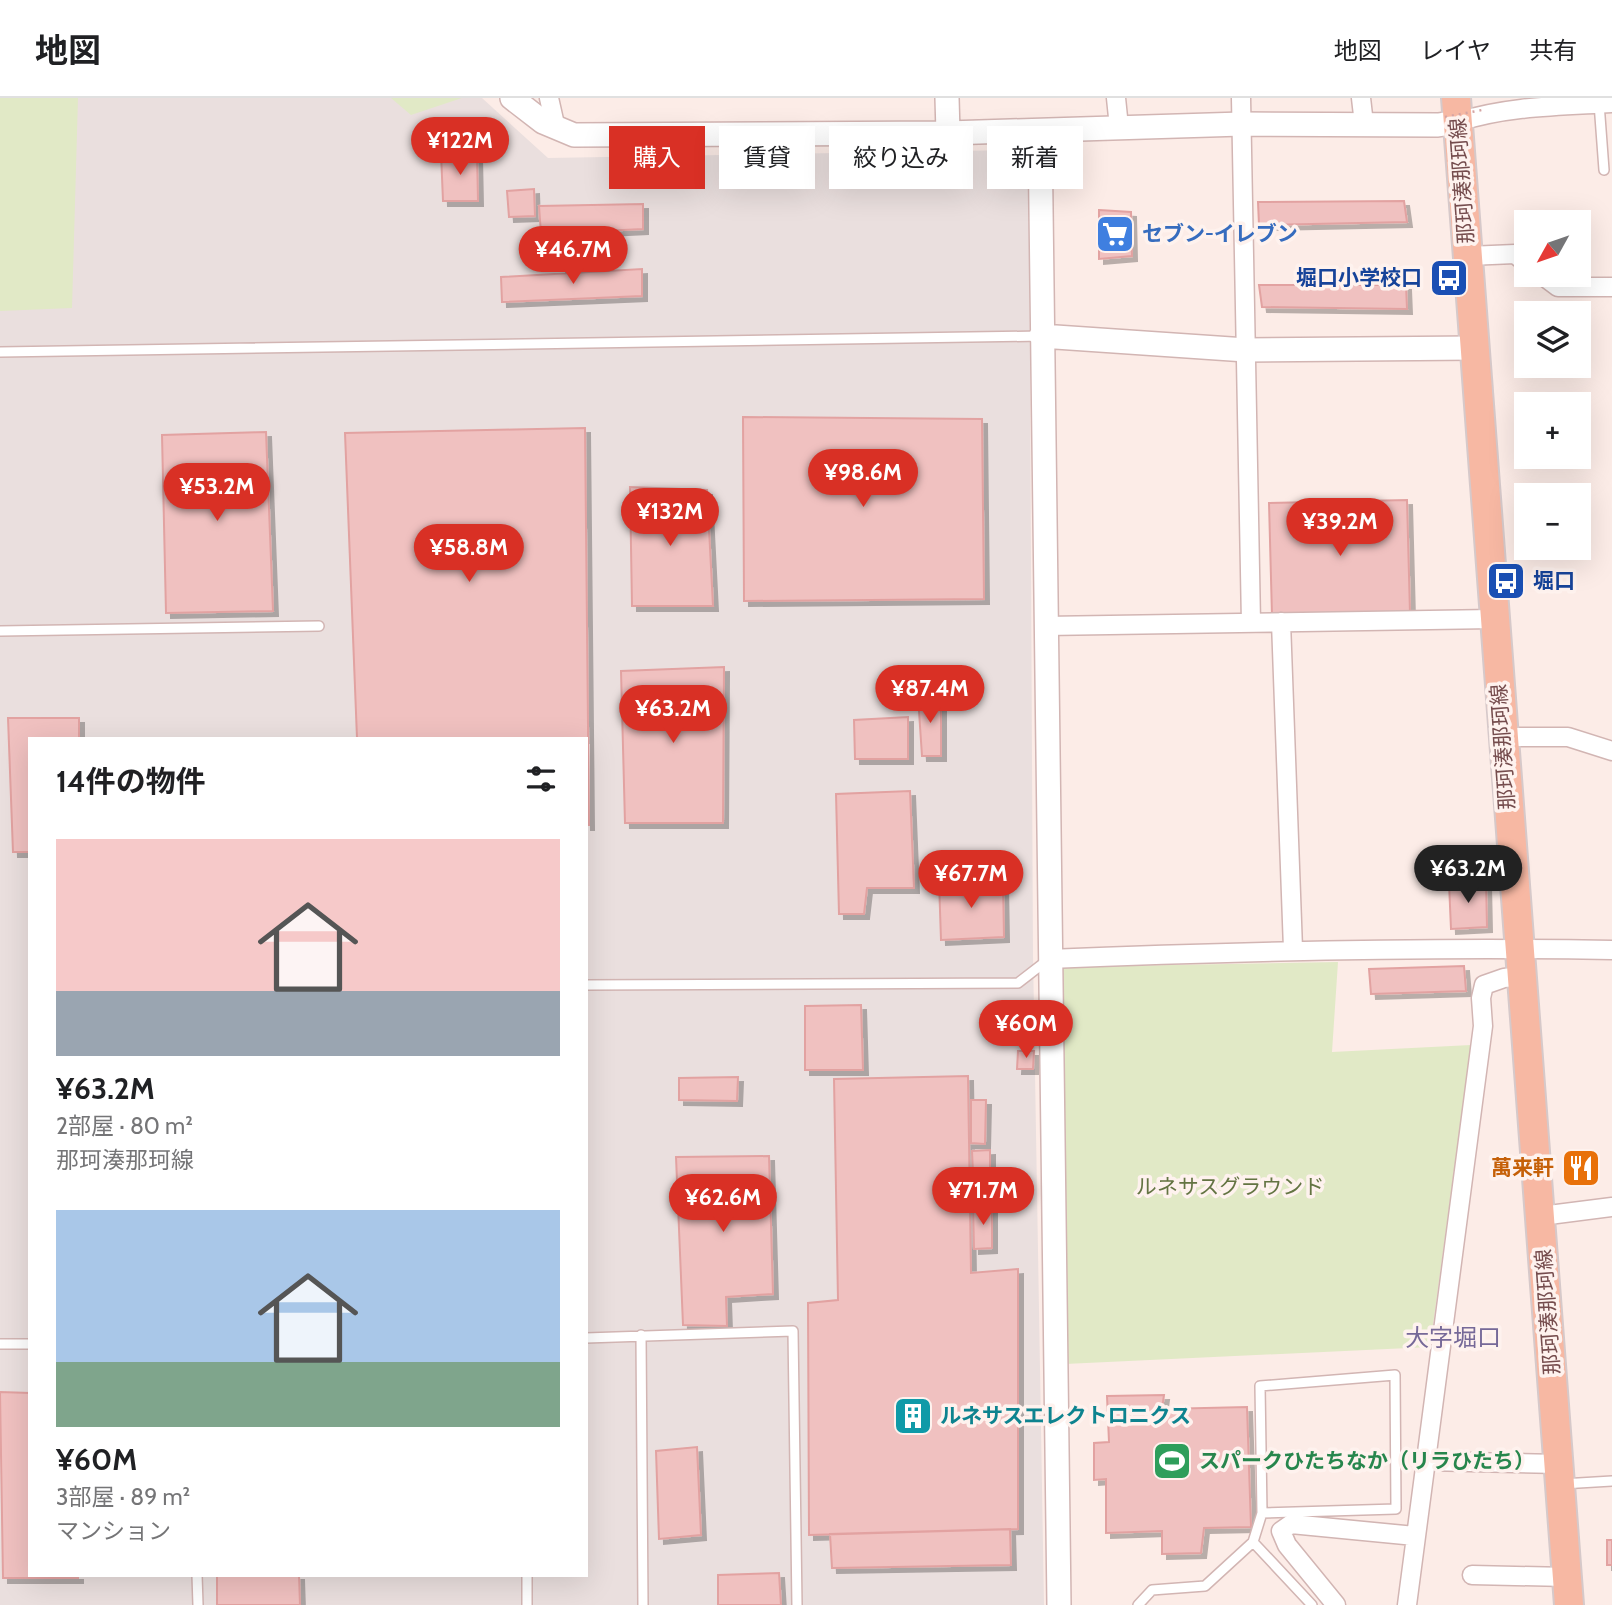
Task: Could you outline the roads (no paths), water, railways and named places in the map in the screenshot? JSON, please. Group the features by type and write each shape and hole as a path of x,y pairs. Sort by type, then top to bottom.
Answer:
{"main road":[{"name":"那珂湊那珂線","path":"1460,112 1493,618 1569,1605"}],"street":[{"path":"512,98 556,129 574,135 829,134"},
{"path":"549,98 556,129"},
{"path":"947,98 948,126"},
{"path":"1116,98 1119,127"},
{"path":"1241,98 1251,623"},
{"path":"1361,98 1364,124"},
{"path":"1083,129 1242,124 1438,125 1460,112 1480,114 1606,103"},
{"path":"1040,189 1059,1605"},
{"path":"1468,256 1514,254"},
{"path":"1591,287 1612,287"},
{"path":"1041,336 1246,350 1475,348"},
{"path":"1045,626 1493,618"},
{"path":"1281,622 1293,949"},
{"path":"1503,737 1568,737 1612,751"},
{"path":"1049,959 1293,949 1612,950"},
{"path":"1406,1605 1483,1026 1481,998 1485,985 1504,978 1522,976"},
{"path":"1541,1216 1612,1207"},
{"path":"1425,1461 1560,1474"},
{"path":"1336,1605 1287,1545 1281,1531 1291,1524 1415,1536"},
{"path":"1472,1575 1567,1577"}],"lane":[{"path":"1604,170 1606,103"},
{"path":"0,352 1041,336"},
{"path":"0,631 318,626"},
{"path":"588,985 1018,983 1049,959"},
{"path":"588,1338 793,1331 797,1605"},
{"path":"641,1335 643,1605"},
{"path":"0,1344 28,1344"},
{"path":"1138,1605 1152,1590 1205,1586 1253,1542 1262,1513 1260,1386 1395,1376 1396,1509 1262,1513"},
{"path":"1560,1474 1612,1481"},
{"path":"1253,1542 1312,1605"},
{"path":"197,1577 198,1605"},
{"path":"527,1577 527,1605"}],"place":[{"name":"セブン-イレブン","path":"1115,234"},
{"name":"堀口小学校口","path":"1449,278"},
{"name":"堀口","path":"1506,581"},
{"name":"萬来軒","path":"1581,1168"},
{"name":"ルネサスエレクトロニクス","path":"913,1416"},
{"name":"スパークひたちなか（リラひたち）","path":"1172,1461"}],"district":[{"name":"大字堀口","path":"1453,1338"}],"park label":[{"name":"ルネサスグラウンド","path":"1230,1187"}]}
